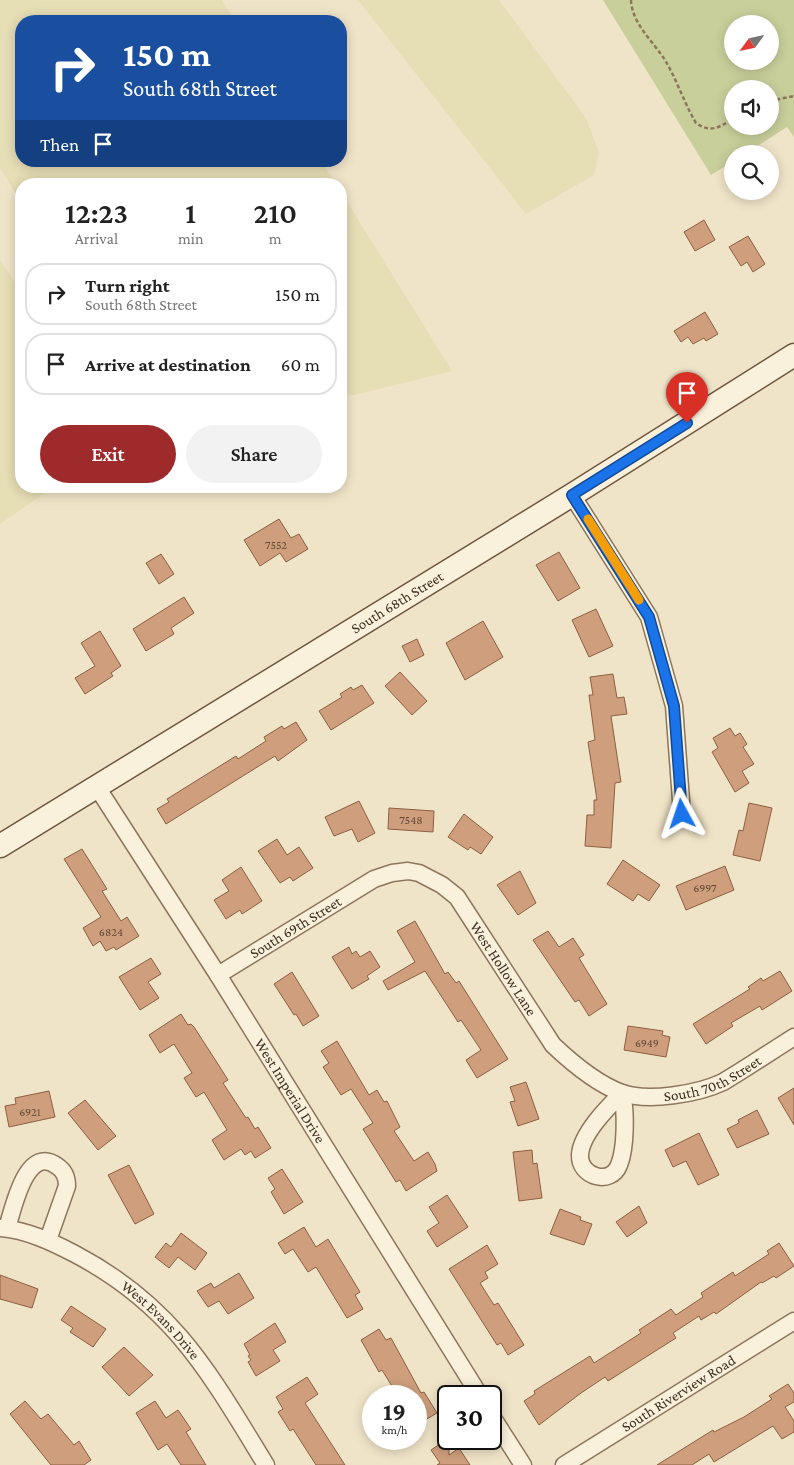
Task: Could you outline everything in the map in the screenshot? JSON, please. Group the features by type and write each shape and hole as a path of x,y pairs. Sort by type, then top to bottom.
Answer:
{"street":[{"name":"South 68th Street","path":"0,846 572,495 794,355"},
{"path":"572,495 649,617 674,706 682,814"},
{"name":"West Imperial Drive","path":"97,787 218,975 473,1385"},
{"name":"West Hollow Lane","path":"374,879 408,872 430,877 457,897 553,1045 567,1058 622,1093"},
{"name":"South 69th Street","path":"218,975 374,879"},
{"name":"South 70th Street","path":"622,1093 663,1095 707,1088 722,1082 794,1037"},
{"path":"622,1093 626,1112 619,1165 609,1176 603,1178 594,1176 582,1165 580,1156 582,1148 599,1115 622,1093"},
{"path":"4,1228 28,1170 42,1162 50,1162 63,1172 67,1179 48,1240"},
{"name":"West Evans Drive","path":"4,1228 48,1240 95,1265 148,1303 176,1330 209,1372 266,1465"},
{"name":"South Riverview Road","path":"564,1465 794,1321"},
{"path":"502,1432 523,1465"}],"path":[{"path":"632,0 632,10 638,23 665,61 696,123 704,129 716,129 724,124"},
{"path":"779,99 794,96"}],"shaded area":[{"path":"0,0 222,0 231,15 15,15 15,167 326,167 332,178 15,178 15,192 0,168"},
{"path":"358,0 499,0 586,118 599,152 594,175 526,214"},
{"path":"347,202 452,371 354,395 347,395"},
{"path":"0,260 15,283 15,493 45,493 0,524"}],"green space":[{"path":"603,0 794,0 794,137 787,127 779,132 779,80 724,80 724,135 775,135 759,145 724,145 724,167 711,175"}],"building":[{"path":"704,220 715,240 695,251 684,232"},
{"path":"748,236 765,264 753,272 747,262 741,266 729,247"},
{"path":"705,312 718,334 706,341 704,338 693,344 688,337 681,342 674,331"},
{"path":"279,519 291,538 299,534 308,549 286,562 280,553 260,566 244,540"},
{"path":"559,552 580,588 558,601 536,565"},
{"path":"161,554 174,574 159,584 146,563"},
{"path":"184,597 194,613 171,628 174,634 146,651 133,629"},
{"path":"596,609 613,646 589,657 572,620"},
{"path":"483,621 503,657 465,680 446,643"},
{"path":"100,631 121,666 111,673 113,676 85,694 75,678 95,666 81,643"},
{"path":"417,639 424,655 410,662 402,646"},
{"path":"400,672 427,701 412,715 385,686"},
{"path":"613,674 617,698 624,697 627,714 611,716 621,782 615,783 611,848 585,846 587,815 594,815 594,800 597,800 588,742 595,740 589,695 593,695 590,677"},
{"path":"362,685 374,703 331,730 319,711 342,697 340,694 351,687 353,690"},
{"path":"296,722 307,740 278,761 275,756 166,824 157,809 169,802 167,799 236,756 238,759 266,741 264,737 282,726 284,729"},
{"path":"730,728 735,736 740,733 747,744 743,747 754,764 742,771 749,783 735,792 712,752 718,748 713,738"},
{"path":"359,801 375,833 358,842 352,829 334,836 325,817"},
{"path":"749,803 772,808 760,861 733,855 739,830 743,831"},
{"path":"389,808 434,811 433,832 388,829"},
{"path":"464,814 493,837 481,854 470,847 468,850 448,837"},
{"path":"277,839 287,855 299,847 313,868 293,881 290,877 280,883 258,851"},
{"path":"82,849 107,889 102,891 121,921 127,917 139,936 116,950 114,947 106,951 100,941 93,946 83,928 101,917 64,859"},
{"path":"623,860 660,885 649,901 638,894 633,901 607,884"},
{"path":"725,866 734,890 686,910 676,886"},
{"path":"241,867 262,901 242,914 240,910 226,919 214,900 229,891 222,880"},
{"path":"520,871 536,903 518,915 497,885"},
{"path":"415,921 445,974 448,972 456,983 459,981 508,1059 477,1078 466,1060 481,1050 461,1020 458,1022 425,971 388,990 383,981 415,962 397,931"},
{"path":"548,931 559,947 573,938 584,955 579,958 607,1004 589,1016 579,1000 575,1002 533,940"},
{"path":"349,947 352,954 356,951 360,957 370,951 380,967 367,976 369,979 352,989 332,957"},
{"path":"151,958 161,974 148,982 159,998 140,1010 119,977"},
{"path":"780,971 792,991 762,1010 760,1006 731,1023 733,1026 706,1044 693,1024 750,989 748,987 761,978 763,981"},
{"path":"292,972 319,1016 303,1026 274,984"},
{"path":"181,1014 188,1025 191,1024 194,1027 228,1080 223,1083 246,1118 248,1117 255,1129 258,1127 271,1148 255,1158 251,1151 245,1155 241,1149 224,1160 212,1140 227,1130 204,1092 196,1097 184,1078 192,1073 174,1044 160,1053 149,1035"},
{"path":"628,1026 663,1031 662,1035 670,1037 666,1057 624,1050"},
{"path":"337,1041 369,1095 377,1090 384,1102 387,1101 400,1127 394,1131 414,1161 428,1152 435,1164 437,1171 406,1191 400,1180 396,1182 363,1129 373,1123 351,1089 341,1095 323,1067 329,1063 321,1051"},
{"path":"526,1082 539,1119 518,1126 510,1102 515,1101 510,1087"},
{"path":"794,1088 794,1125 778,1098"},
{"path":"49,1091 55,1117 9,1127 5,1106 16,1104 15,1098"},
{"path":"85,1100 116,1136 98,1150 68,1113"},
{"path":"757,1110 769,1134 737,1148 727,1129 739,1123 738,1120"},
{"path":"699,1133 719,1175 698,1185 686,1161 673,1167 665,1150"},
{"path":"532,1150 533,1164 537,1163 542,1198 519,1201 513,1152"},
{"path":"129,1165 154,1214 135,1224 108,1175"},
{"path":"282,1169 303,1202 284,1214 271,1192 275,1189 268,1178"},
{"path":"447,1195 468,1227 437,1247 427,1231 439,1223 429,1207"},
{"path":"639,1206 647,1223 627,1237 616,1222"},
{"path":"560,1209 581,1217 580,1220 592,1224 584,1245 550,1234"},
{"path":"304,1227 316,1247 328,1239 360,1292 355,1295 363,1309 347,1318 316,1267 308,1272 293,1249 285,1254 278,1243"},
{"path":"181,1233 207,1253 195,1270 178,1257 169,1268 155,1257 166,1243 171,1247"},
{"path":"779,1243 794,1266 776,1278 774,1276 761,1282 716,1314 714,1312 701,1320 699,1316 673,1333 676,1338 608,1381 605,1377 539,1425 524,1401 535,1394 534,1391 590,1356 594,1363 641,1333 639,1330 671,1309 676,1315 703,1297 701,1293 733,1272 735,1276 769,1254 767,1251"},
{"path":"487,1245 498,1264 485,1272 488,1278 480,1283 494,1305 498,1303 524,1345 508,1355 501,1343 497,1345 449,1269"},
{"path":"239,1273 254,1298 228,1314 219,1301 208,1307 197,1291 211,1283 214,1288"},
{"path":"0,1275 38,1289 32,1308 0,1299"},
{"path":"71,1306 106,1329 93,1347 70,1332 73,1328 61,1320"},
{"path":"275,1323 286,1342 273,1350 280,1361 256,1376 248,1362 251,1360 248,1356 250,1355 244,1344"},
{"path":"379,1329 386,1340 391,1338 417,1385 391,1385 382,1370 379,1372 361,1340"},
{"path":"124,1347 153,1375 129,1396 102,1367"},
{"path":"307,1377 318,1394 305,1403 345,1465 316,1465 293,1429 290,1431 278,1412 283,1409 276,1397"},
{"path":"788,1384 794,1393 794,1402 785,1407 794,1421 794,1432 782,1439 773,1426 714,1462 709,1454 692,1465 657,1465 713,1430 714,1432 744,1417 772,1399 769,1396"},
{"path":"427,1397 437,1413 427,1419"},
{"path":"25,1401 41,1419 48,1414 74,1445 79,1441 91,1460 84,1465 51,1465 10,1414"},
{"path":"155,1401 166,1418 178,1410 191,1429 186,1432 206,1465 181,1465 167,1444 158,1450 136,1413"},
{"path":"437,1446 437,1450 449,1450 449,1455 456,1450 460,1450 470,1465 437,1465 440,1463 431,1450"}],"slow traffic":[{"path":"588,519 639,600"}],"route":[{"path":"682,814 674,706 649,617 572,495 687,423"}]}
